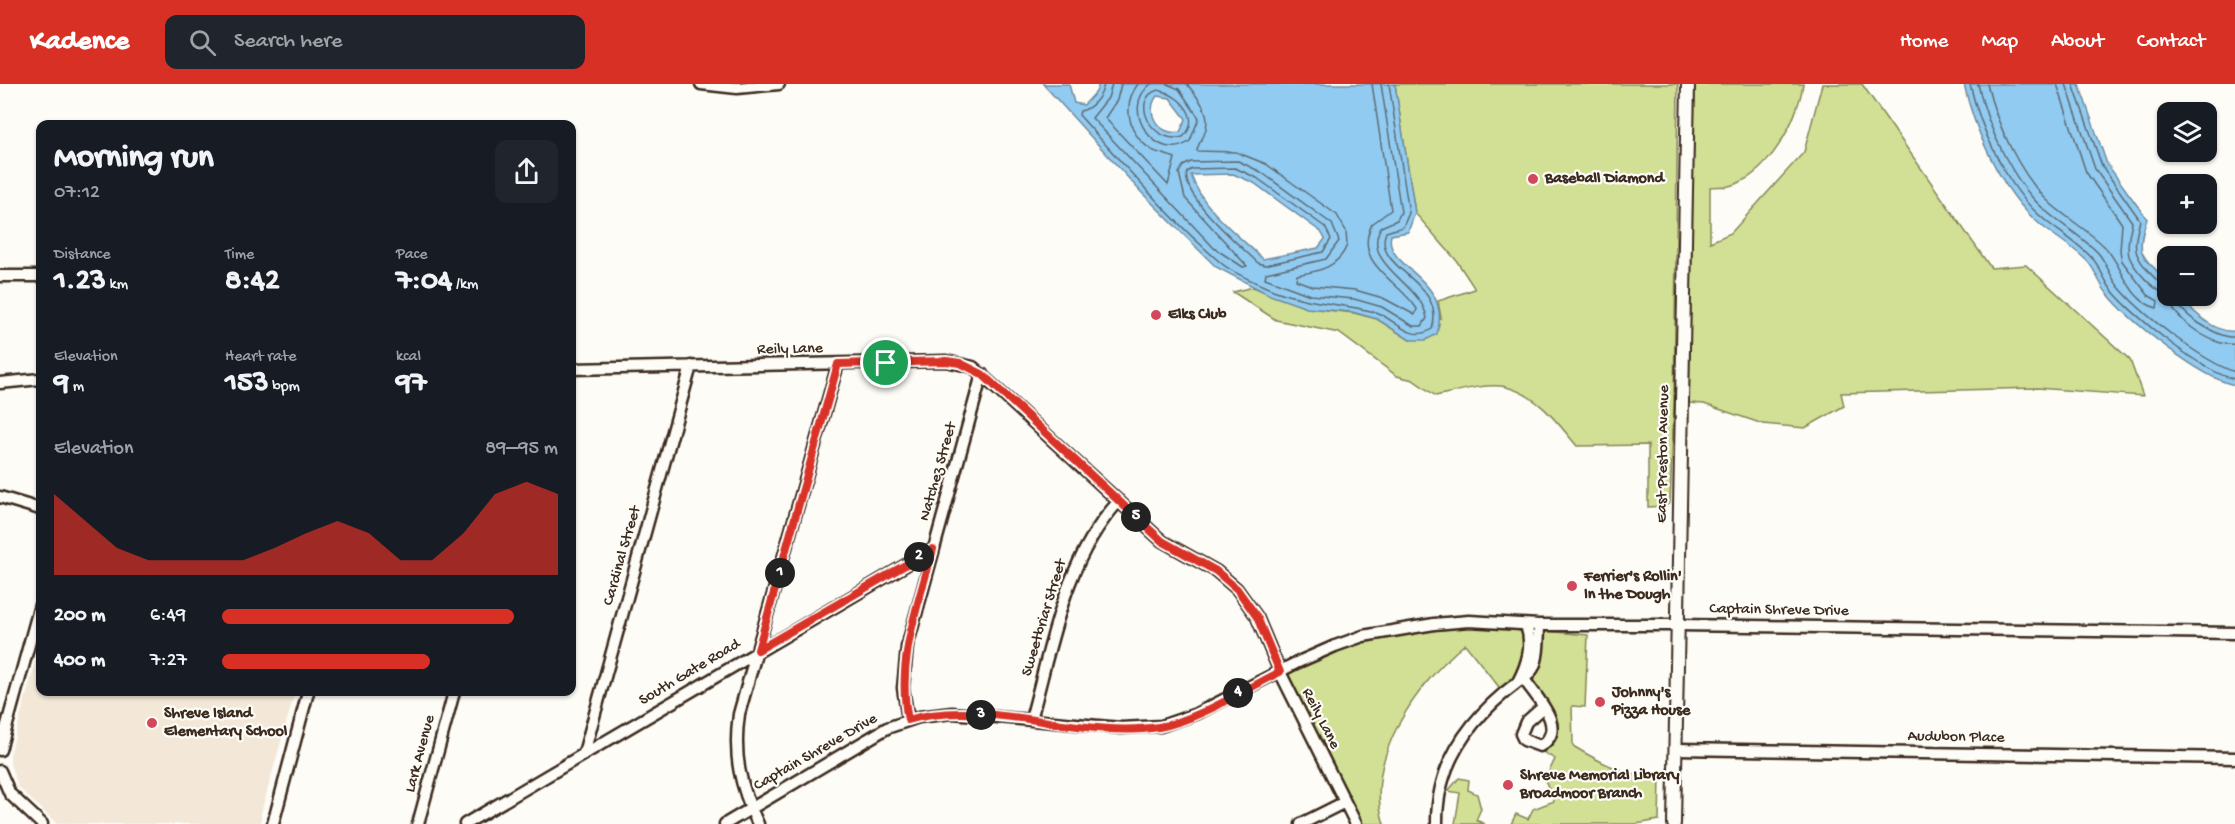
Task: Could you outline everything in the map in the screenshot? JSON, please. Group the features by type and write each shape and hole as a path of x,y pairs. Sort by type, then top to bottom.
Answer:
{"street":[{"path":"700,84 737,88 779,84"},
{"name":"East Preston Avenue","path":"1674,824 1688,84"},
{"path":"0,276 36,276"},
{"name":"Reily Lane","path":"576,369 946,361 960,363 982,374 1162,541 1216,571 1237,589 1257,617 1280,672 1356,824"},
{"path":"758,824 739,778 736,736 739,714 838,364"},
{"name":"Cardinal Street","path":"584,753 691,366"},
{"name":"Natchez Street","path":"908,720 903,688 904,664 933,549 982,374"},
{"path":"0,383 36,379"},
{"path":"0,497 36,507"},
{"name":"Sweetbriar Street","path":"1031,719 1075,567 1099,524 1119,501"},
{"name":"South Gate Road","path":"465,824 933,549"},
{"path":"0,750 36,619"},
{"name":"Captain Shreve Drive","path":"725,824 887,728 908,720 952,713 1121,728 1161,726 1196,714 1280,672 1353,640 1398,629 1469,621 1539,626 1678,625 2235,633"},
{"path":"1521,680 1530,644 1526,625"},
{"path":"1437,824 1437,802 1442,777 1461,737 1494,700 1530,675 1538,657 1539,626"},
{"path":"1521,680 1543,707"},
{"path":"273,824 307,696"},
{"name":"Lark Avenue","path":"418,824 453,696"},
{"name":"Audubon Place","path":"1676,749 2235,758"},
{"path":"0,771 10,794 42,824"},
{"path":"1301,824 1345,802"}],"shaded area":[{"name":"Shreve Island Elementary School","path":"36,660 36,696 294,696 261,813 261,824 57,824 18,787 10,764 10,754"}],"green space":[{"path":"1395,84 1678,84 1674,402 1670,503 1665,506 1648,507 1648,445 1577,446 1546,410 1528,396 1506,387 1481,387 1436,396 1413,380 1397,376 1339,333 1276,320 1233,292 1253,287 1307,308 1354,313 1377,319 1410,340 1441,318 1438,301 1475,289 1456,260 1415,213"},
{"path":"1695,84 1803,84 1788,130 1768,159 1743,181 1729,186 1710,187 1710,242 1731,233 1804,152 1822,84 1862,84 1991,268 2026,265 2130,360 2143,396 2037,388 1841,393 1844,406 1805,428 1763,424 1704,404 1689,403"},
{"path":"1495,622 1525,633 1526,666 1508,689 1499,687 1465,644 1447,660 1413,701 1388,749 1381,774 1379,799 1384,824 1355,824 1280,672 1363,636"},
{"path":"1545,631 1588,635 1585,707 1572,706 1573,746 1614,768 1660,777 1659,820 1636,824 1511,824 1516,814 1528,819 1533,809 1554,801 1545,780 1555,759 1541,751 1553,728 1524,679 1538,633"},
{"path":"1459,778 1469,780 1468,790 1477,794 1481,809 1476,820 1485,824 1455,824 1460,793 1448,791"}],"water":[{"path":"1043,84 1069,84 1074,103 1084,105 1096,92 1099,84 1395,84 1415,213 1408,232 1391,235 1391,247 1397,257 1427,286 1435,299 1439,314 1437,334 1426,340 1410,340 1377,319 1352,312 1307,308 1270,295 1216,267 1141,192","holes":["1157,96 1170,98 1186,119 1180,132 1166,130 1156,122 1152,109","1233,174 1254,183 1321,232 1325,239 1318,248 1263,259 1212,210 1203,199 1191,175"]},
{"path":"1964,84 2079,84 2107,164 2147,219 2141,248 2145,258 2157,271 2157,306 2188,306 2211,325 2227,331 2235,331 2235,385 2204,372 2166,347 2131,318 2107,293 2088,262 2022,207 1990,157 1968,101"}],"place":[{"name":"Baseball Diamond","path":"1533,179"},
{"name":"Elks Club","path":"1156,315"},
{"name":"Ferrier's Rollin' In the Dough","path":"1572,586"},
{"name":"Johnny's Pizza House","path":"1600,702"},
{"name":"Shreve Island Elementary School","path":"152,723"},
{"name":"Shreve Memorial Library Broadmoor Branch","path":"1508,785"}],"route":[{"path":"946,361 960,363 982,374 1162,541 1216,571 1237,589 1257,617 1280,672 1181,721 1141,729 968,713 930,715 908,720 903,688 904,664 933,549 758,650 838,364 886,363 946,361"}]}
